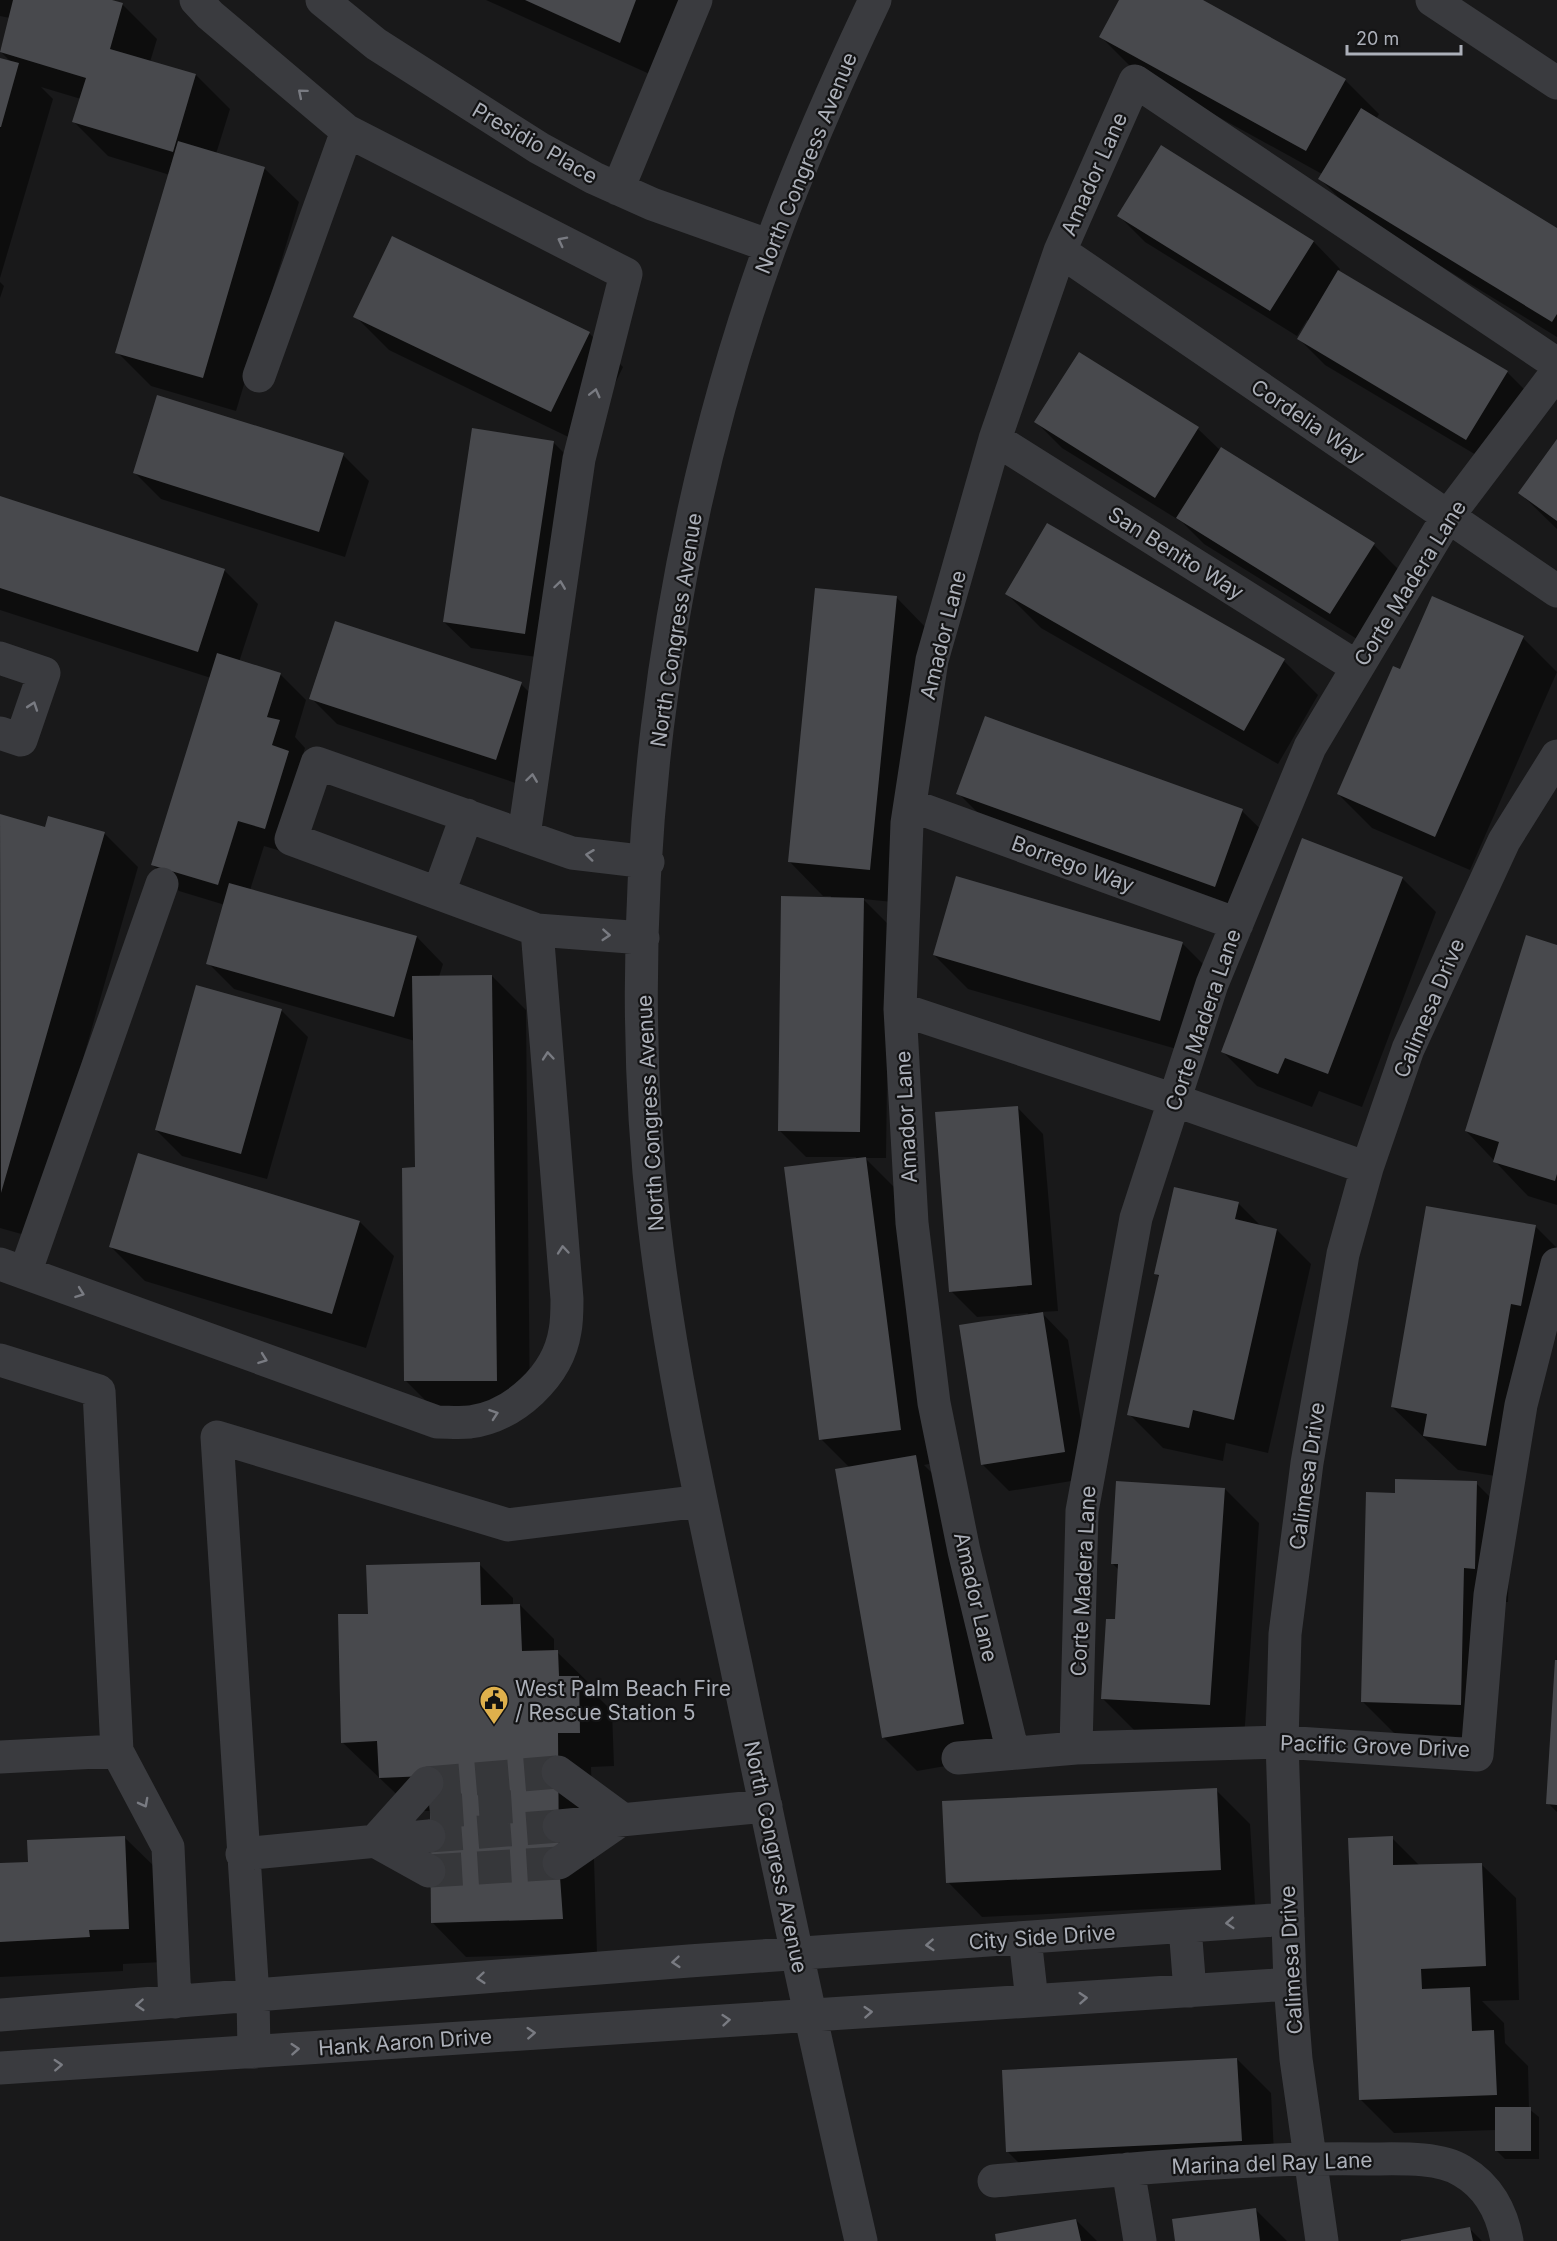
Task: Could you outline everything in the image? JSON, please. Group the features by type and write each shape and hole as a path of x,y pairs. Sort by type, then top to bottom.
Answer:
{"street":[{"path":"196,0 210,15 347,130 626,274 579,459 524,836"},
{"name":"Presidio Place","path":"322,0 376,44 539,148 618,189 770,246"},
{"path":"618,189 696,0"},
{"name":"North Congress Avenue","path":"861,2241 765,1806 673,1359 654,1220 644,1079 643,938 651,797 668,657 693,518 727,381 770,246 828,99 875,0"},
{"path":"1432,0 1557,83"},
{"name":"Amador Lane","path":"1013,1753 964,1551 934,1403 912,1223 900,1009 907,823 932,660 995,439 1060,251 1134,81 1557,364"},
{"path":"259,376 347,130"},
{"name":"Cordelia Way","path":"1060,251 1557,591"},
{"name":"Corte Madera Lane","path":"1076,1748 1082,1510 1136,1218 1212,984 1310,747 1448,516 1557,372"},
{"name":"San Benito Way","path":"995,439 1358,667"},
{"path":"0,658 44,673 21,740 0,733"},
{"name":"Calimesa Drive","path":"1322,2241 1309,2158 1290,1984 1282,1742 1285,1634 1307,1463 1342,1254 1367,1168 1408,1049 1499,851 1557,756"},
{"path":"643,938 537,930 440,892 291,839 317,763 572,853 648,862"},
{"name":"Borrego Way","path":"910,805 1237,924"},
{"path":"440,892 467,815"},
{"path":"162,884 12,1269 437,1422 471,1422 504,1411 532,1391 553,1365 565,1333 567,1299 537,930"},
{"path":"900,1009 1174,1100 1367,1168"},
{"name":"Pacific Grove Drive","path":"958,1758 1076,1748 1282,1742 1478,1755 1490,1595 1521,1405 1557,1264"},
{"path":"0,1360 99,1391 117,1751 168,1847 175,2002"},
{"path":"254,2052 253,1996 242,1854 217,1437 508,1525 701,1501"},
{"path":"0,1757 117,1751"},
{"path":"622,1819 559,1800 622,1819 765,1806"},
{"path":"242,1854 375,1841 428,1810 375,1841"},
{"path":"559,1863 622,1819"},
{"path":"375,1841 429,1870"},
{"name":"City Side Drive","path":"797,1954 1288,1919"},
{"path":"1185,1927 1190,1991"},
{"path":"1025,1938 1032,2001"},
{"path":"0,2015 797,1954"},
{"path":"810,2016 1290,1984"},
{"name":"Hank Aaron Drive","path":"0,2068 810,2016"},
{"name":"Marina del Ray Lane","path":"994,2181 1128,2169 1309,2158 1418,2159 1460,2169 1485,2187 1504,2227 1507,2241"},
{"path":"1128,2169 1140,2241"}],"building":[{"path":"13,0 112,0 123,3 110,49 196,74 173,152 72,122 86,78 0,52"},
{"path":"525,0 636,0 620,43"},
{"path":"1119,0 1203,0 1346,79 1306,151 1099,37"},
{"path":"0,58 19,63 1,127 0,127"},
{"path":"1361,108 1557,228 1557,314 1552,322 1318,179"},
{"path":"178,141 265,167 203,378 115,353"},
{"path":"1161,145 1314,241 1270,311 1117,216"},
{"path":"392,236 590,332 551,412 353,317"},
{"path":"1338,270 1508,371 1466,440 1297,339"},
{"path":"1079,352 1199,427 1155,498 1034,422"},
{"path":"157,395 344,453 319,532 133,473"},
{"path":"472,428 554,441 525,634 443,622"},
{"path":"1557,439 1557,521 1518,493"},
{"path":"1221,447 1375,543 1330,614 1176,518"},
{"path":"0,496 225,569 198,652 0,588"},
{"path":"1047,523 1285,659 1244,731 1005,594"},
{"path":"815,588 897,596 870,870 788,862"},
{"path":"1432,596 1524,636 1435,837 1337,794 1393,666 1400,669"},
{"path":"335,621 522,682 496,760 309,699"},
{"path":"217,653 281,673 267,717 280,720 272,745 289,751 265,829 238,821 218,885 151,865"},
{"path":"985,716 1243,809 1215,887 956,794"},
{"path":"0,814 45,827 48,816 105,832 1,1193"},
{"path":"1302,838 1403,877 1328,1074 1285,1058 1278,1074 1221,1052"},
{"path":"956,876 1183,942 1160,1021 933,955"},
{"path":"229,883 417,936 394,1017 206,964"},
{"path":"781,896 864,898 860,1132 778,1131"},
{"path":"1526,935 1557,945 1557,1174 1555,1181 1493,1162 1499,1142 1465,1131"},
{"path":"492,975 497,1381 404,1381 402,1168 415,1167 412,976"},
{"path":"196,985 282,1009 241,1154 155,1130"},
{"path":"1018,1106 1032,1285 949,1292 935,1112"},
{"path":"138,1153 360,1221 332,1314 109,1247"},
{"path":"866,1157 901,1430 819,1440 784,1167"},
{"path":"1174,1187 1239,1202 1235,1219 1277,1229 1234,1420 1193,1410 1189,1428 1127,1415 1159,1275 1154,1274"},
{"path":"1426,1206 1536,1225 1521,1306 1511,1304 1486,1446 1423,1436 1427,1414 1391,1407"},
{"path":"1043,1312 1065,1452 981,1465 959,1325"},
{"path":"916,1455 964,1724 882,1738 835,1469"},
{"path":"1395,1479 1477,1481 1475,1569 1464,1568 1461,1705 1361,1702 1366,1492 1395,1493"},
{"path":"1116,1481 1225,1488 1210,1705 1101,1699 1106,1619 1115,1619 1118,1564 1111,1564"},
{"path":"480,1562 481,1605 520,1604 522,1651 558,1650 559,1676 579,1676 580,1733 558,1733 559,1863 563,1919 431,1923 430,1812 427,1776 379,1778 377,1741 341,1743 338,1614 368,1614 366,1565"},
{"path":"1555,1660 1557,1660 1557,1805 1546,1804"},
{"path":"1217,1788 1221,1870 946,1883 942,1801"},
{"path":"125,1836 129,1929 89,1930 90,1937 0,1942 0,1863 28,1862 27,1840"},
{"path":"1393,1836 1393,1865 1482,1863 1486,1966 1421,1969 1422,1989 1470,1987 1472,2031 1494,2030 1497,2095 1359,2100 1348,1838"},
{"path":"1237,2058 1242,2141 1006,2152 1002,2070"},
{"path":"1495,2107 1531,2107 1531,2151 1495,2151"},
{"path":"1256,2208 1260,2241 1175,2241 1172,2219"},
{"path":"1076,2219 1081,2241 996,2241 995,2234"},
{"path":"1470,2227 1473,2241 1401,2241 1401,2240"}],"tunnel":[{"path":"427,1783 558,1772"},
{"path":"430,1812 522,1806"},
{"path":"429,1836 559,1826"},
{"path":"429,1871 559,1863"}],"place":[{"name":"West Palm Beach Fire / Rescue Station 5","path":"494,1726"}]}
